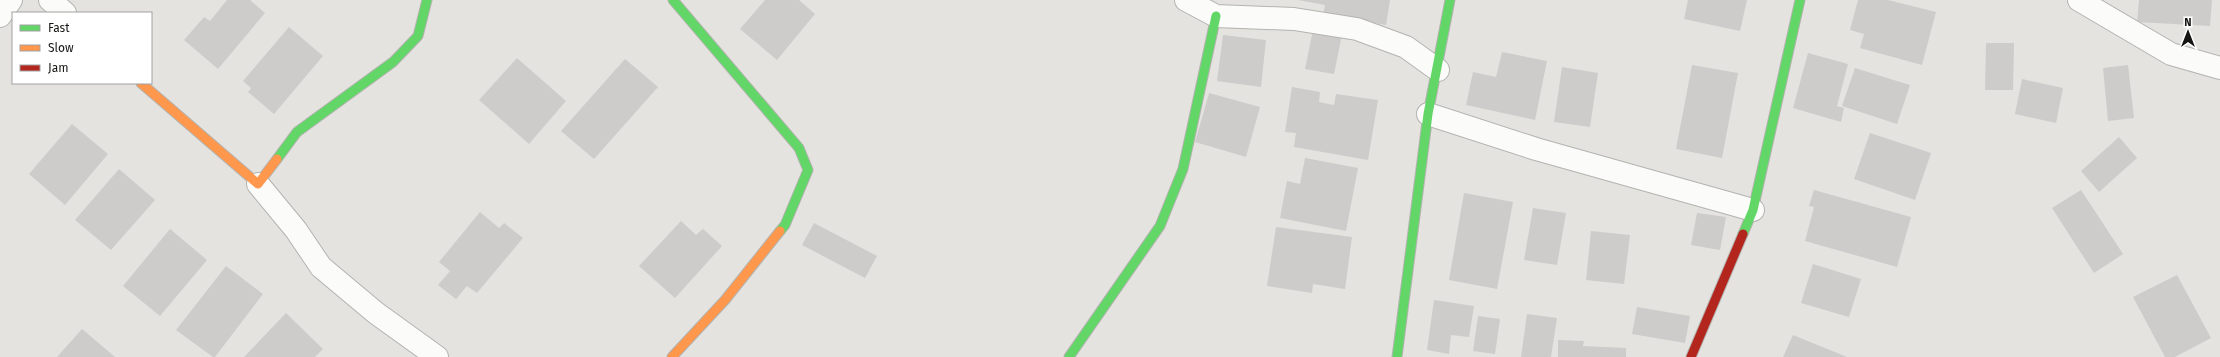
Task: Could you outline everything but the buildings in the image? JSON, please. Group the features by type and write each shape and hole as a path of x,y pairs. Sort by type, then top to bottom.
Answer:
{"street":[{"path":"0,16 10,0"},
{"path":"50,0 64,12"},
{"path":"258,184 297,132 348,93 393,62 418,36 427,5 427,0"},
{"path":"672,357 725,300 785,225 808,170 799,148 673,0"},
{"path":"1186,0 1216,16 1294,19 1357,29 1406,48 1438,70"},
{"path":"1397,357 1428,114 1438,70 1450,0"},
{"path":"1691,357 1754,210 1800,0"},
{"path":"2079,0 2171,54 2220,68"},
{"path":"1069,357 1160,226 1183,169 1216,16"},
{"path":"142,84 258,184 296,230 321,267 376,313 437,357"},
{"path":"1428,114 1536,149 1754,210"}],"traffic: fast":[{"path":"277,159 297,132 393,62 418,36 427,0"},
{"path":"673,0 799,148 808,170 785,225 780,231"},
{"path":"1397,357 1428,114 1450,0"},
{"path":"1743,234 1753,210 1800,0"},
{"path":"1069,357 1160,226 1183,169 1216,16"}],"traffic: slow":[{"path":"142,84 258,184 277,159"},
{"path":"672,357 725,300 780,231"}],"traffic: jam":[{"path":"1691,357 1743,234"}]}
